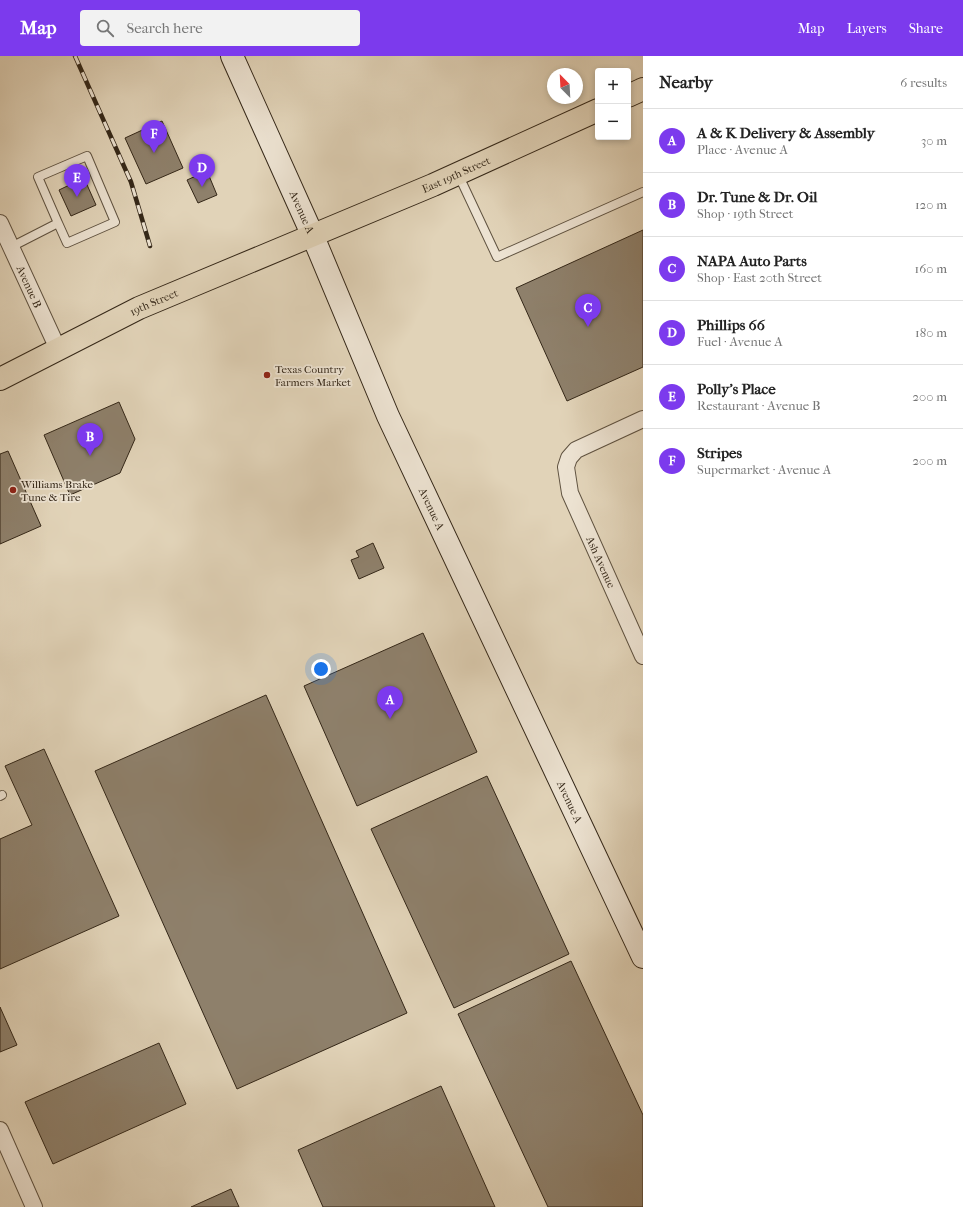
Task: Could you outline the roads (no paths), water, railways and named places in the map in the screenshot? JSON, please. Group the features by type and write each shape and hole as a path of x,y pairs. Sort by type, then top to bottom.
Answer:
{"main road":[{"name":"Avenue A","path":"232,56 312,234 388,416 643,957"},
{"path":"631,95 643,89"},
{"name":"East 19th Street","path":"312,234 458,174 595,111"},
{"name":"19th Street","path":"0,379 139,308 312,234"}],"street":[{"name":"Avenue B","path":"0,224 58,349"},
{"name":"Ash Avenue","path":"643,419 576,450 569,458 566,467 568,487 574,506 643,656"},
{"path":"0,1130 34,1207"}],"lane":[{"path":"87,156 115,222 67,243 58,223 38,177 87,156"},
{"path":"458,174 497,257 643,192"},
{"path":"11,247 58,223"}],"railway":[{"path":"75,56 131,182 150,246"}],"place":[{"name":"Stripes","path":"154,153"},
{"name":"Phillips 66","path":"202,187"},
{"name":"Polly's Place","path":"77,197"},
{"name":"NAPA Auto Parts","path":"588,327"},
{"name":"Texas Country Farmers Market","path":"267,375"},
{"name":"Dr. Tune & Dr. Oil","path":"90,456"},
{"name":"Williams Brake Tune & Tire","path":"13,490"},
{"name":"A & K Delivery & Assembly","path":"390,719"}]}
